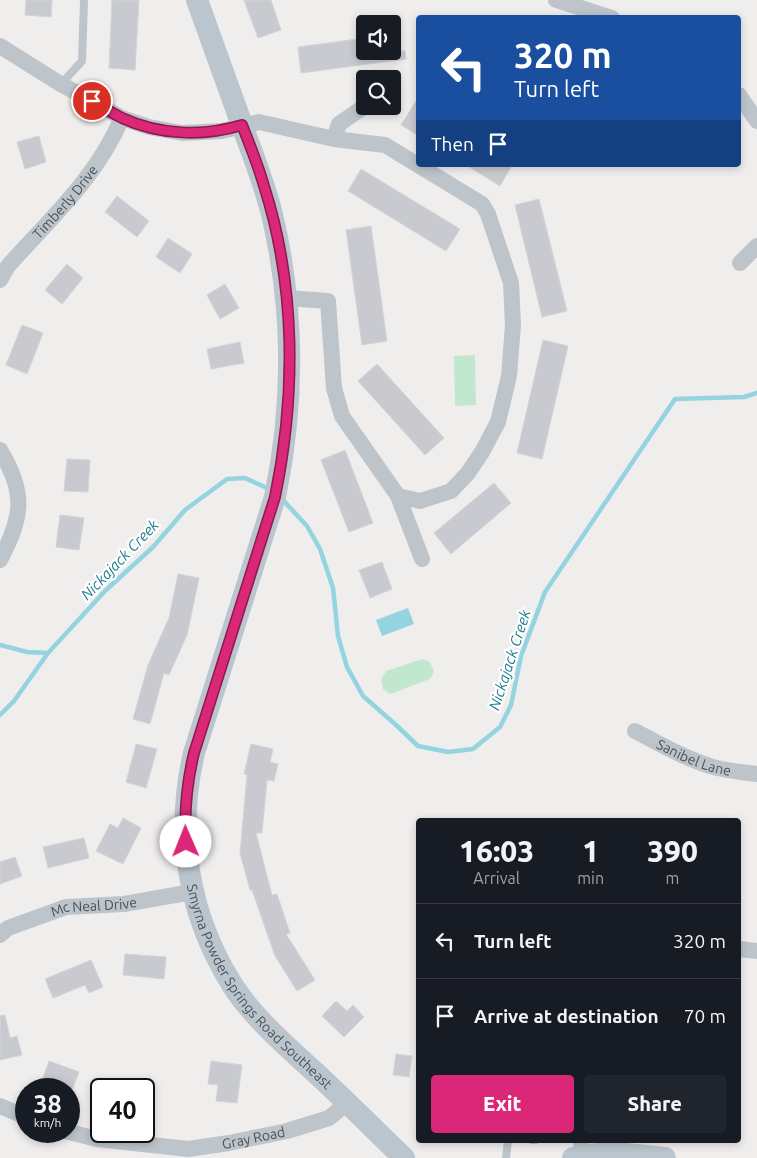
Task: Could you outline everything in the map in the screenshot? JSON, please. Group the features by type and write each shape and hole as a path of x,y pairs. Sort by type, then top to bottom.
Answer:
{"street":[{"name":"Smyrna Powder Springs Road Southeast","path":"197,0 264,186 273,218 287,298 290,351 288,407 282,462 275,497 194,753 188,778 185,828 186,856 192,892 202,922 219,961 233,986 250,1008 272,1032 404,1158"},
{"path":"556,0 586,4 606,15"},
{"path":"0,46 61,84 122,118 149,127 182,133 222,131 259,122 334,139 385,145 416,164"},
{"path":"741,98 757,121"},
{"path":"334,139 339,124 356,112"},
{"name":"Timberly Drive","path":"0,280 8,266 89,176 106,151 122,118"},
{"path":"398,496 420,501 451,491 468,473 498,422 509,376 513,325 511,283 488,214 482,204 421,167"},
{"path":"740,263 757,246"},
{"path":"287,298 328,301 334,388 342,416 398,496 422,559"},
{"path":"0,450 16,480 18,494 16,524 0,560"},
{"name":"Sanibel Lane","path":"636,731 678,754 712,767 757,774"},
{"name":"Mc Neal Drive","path":"0,934 8,928 66,907 124,904 192,892"},
{"path":"741,949 757,952"},
{"name":"Gray Road","path":"80,1135 98,1139 188,1149 287,1131 329,1118 347,1103"},
{"path":"0,1106 15,1112"},
{"path":"578,1151 665,1158"}],"lane":[{"path":"61,84 82,61 84,0"},
{"path":"506,1158 508,1143"}],"green space":[{"path":"475,355 476,405 455,406 454,356"},
{"path":"422,659 430,662 434,672 430,679 390,694 383,689 381,680 386,671"}],"water":[{"path":"408,608 414,624 382,636 376,620"}],"building":[{"path":"26,0 52,0 51,17 25,15"},
{"path":"112,0 139,0 135,70 109,68"},
{"path":"244,0 271,0 281,30 258,38"},
{"path":"356,39 356,60 398,60 301,73 298,47"},
{"path":"401,51 405,51 406,59 401,60"},
{"path":"416,101 416,134 401,125"},
{"path":"39,136 46,162 25,169 17,142"},
{"path":"469,167 511,167 500,186"},
{"path":"361,169 460,229 446,251 348,191"},
{"path":"117,196 149,221 137,237 105,212"},
{"path":"539,199 567,311 542,317 515,205"},
{"path":"371,226 387,341 362,345 346,230"},
{"path":"168,238 192,254 180,273 156,257"},
{"path":"67,264 83,278 62,304 45,290"},
{"path":"225,284 239,308 220,319 207,295"},
{"path":"22,325 43,333 27,374 6,365"},
{"path":"543,340 568,346 542,459 517,453"},
{"path":"240,342 244,363 211,369 207,349"},
{"path":"377,364 444,438 425,455 358,381"},
{"path":"345,450 373,523 349,532 321,460"},
{"path":"67,459 90,460 88,492 64,491"},
{"path":"494,483 511,503 451,554 434,533"},
{"path":"60,515 84,518 79,550 56,547"},
{"path":"382,562 392,589 370,598 359,570"},
{"path":"178,574 199,578 187,635 169,675 164,673 150,724 133,719 148,665 169,618"},
{"path":"136,744 157,749 146,788 126,782"},
{"path":"251,744 273,749 270,762 278,764 274,781 267,780 262,833 256,833 272,895 277,894 290,933 286,934 315,980 297,991 275,956 252,890 250,890 240,853 247,775 244,774"},
{"path":"123,818 141,828 123,864 96,851 110,824 118,828"},
{"path":"84,838 89,858 48,868 43,847"},
{"path":"15,857 22,876 0,884 0,862"},
{"path":"125,954 166,957 164,979 123,975"},
{"path":"91,960 103,987 89,993 85,985 53,998 45,979"},
{"path":"336,1001 347,1011 353,1005 364,1017 344,1037 322,1016"},
{"path":"5,1015 10,1038 17,1036 22,1055 0,1060 0,1016"},
{"path":"396,1054 412,1056 409,1077 393,1075"},
{"path":"49,1061 79,1072 77,1078 43,1078"},
{"path":"211,1061 242,1065 237,1103 216,1101 218,1085 208,1084"}],"waterway":[{"name":"Nickajack Creek","path":"281,498 307,526 320,549 333,588 338,636 347,667 363,696 418,746 448,752 473,749 500,727 511,705 521,656 545,592 675,399 744,397 757,393"},
{"name":"Nickajack Creek","path":"0,715 14,701 48,653 105,591 153,547 185,510 227,479 245,478 269,489"},
{"name":"Nickajack Creek","path":"0,645 27,652 48,653"}],"route":[{"path":"92,101 122,118 149,127 182,133 222,131 242,125 264,186 273,218 287,298 290,351 288,407 282,462 275,497 194,753 188,778 186,800 186,842"}]}
